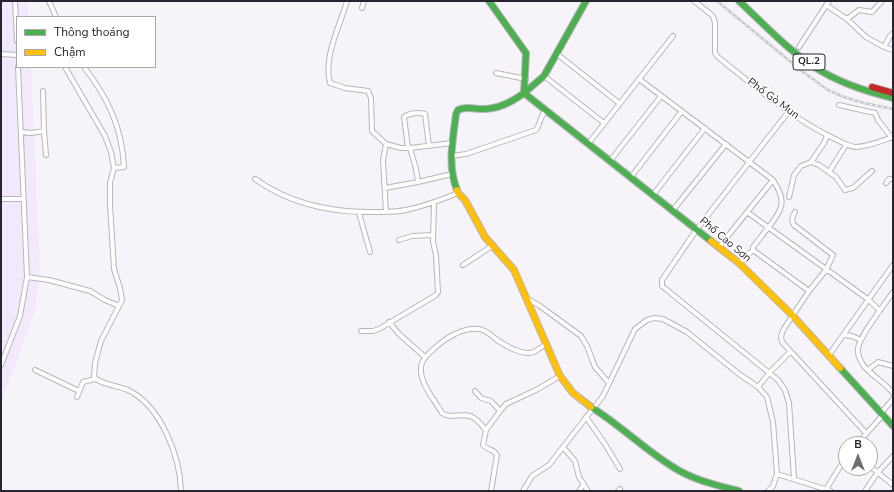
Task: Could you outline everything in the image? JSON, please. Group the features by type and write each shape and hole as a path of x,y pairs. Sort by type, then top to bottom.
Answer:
{"main road":[{"path":"489,1 526,53 527,60 524,93"},
{"path":"586,1 544,76 517,98 497,107 482,109 465,108 458,110 456,114 451,156 453,182 458,193 465,200 480,228 492,246 514,270 528,299 560,376 573,394 610,418 656,456 674,468 702,480 739,491"},
{"name":"QL.2","path":"739,1 796,52 821,70 856,88 893,98"},
{"path":"747,1 776,27"},
{"name":"QL.2","path":"794,42 823,66 847,79 863,85 893,92"},
{"name":"Phố Cao Sơn","path":"524,93 631,176 739,263 792,315 893,426"}],"street":[{"path":"16,1 16,16"},
{"path":"49,1 56,16"},
{"path":"347,1 331,49 329,69 330,83 345,88 368,91 370,98 372,131 386,144 409,148 452,143"},
{"path":"362,8 364,1"},
{"name":"Phố Gò Mun","path":"694,1 713,16 715,24 715,53 718,57 812,128 853,147 862,146 892,137"},
{"path":"847,19 859,10 872,12 882,1"},
{"path":"799,47 826,2 866,37 884,47 893,50"},
{"path":"884,47 893,33"},
{"path":"588,144 673,36"},
{"path":"1,54 16,55"},
{"path":"557,54 619,103"},
{"path":"1,365 20,316 27,277 18,68"},
{"path":"65,68 105,136 111,152 114,168 110,183 110,205 114,269 122,295 122,300 101,341 95,363 95,379"},
{"path":"85,68 105,97 116,122 124,167 114,168"},
{"path":"496,72 526,79"},
{"path":"544,76 604,123"},
{"path":"639,79 773,180 779,191 782,201 779,215 753,247 753,250 739,263"},
{"path":"43,91 46,155"},
{"path":"610,160 660,96"},
{"path":"839,104 875,113 878,120 892,137"},
{"path":"451,156 466,154 536,130 539,126 540,117 546,110"},
{"path":"631,176 682,112"},
{"path":"789,112 697,229 662,280 662,286 770,372 785,390 789,403 794,478"},
{"path":"418,182 416,169 409,148 404,117 406,115 418,113 425,114 429,146"},
{"path":"653,195 705,128"},
{"path":"21,132 31,133 44,131"},
{"path":"789,197 794,175 801,166 811,162 827,136"},
{"path":"386,144 384,160 386,212"},
{"path":"673,210 726,144"},
{"path":"829,172 846,145"},
{"path":"811,162 820,165 836,177 844,189 847,190 853,188 872,171"},
{"path":"385,188 452,174"},
{"path":"886,183 890,179 893,179"},
{"path":"255,180 278,194 317,207 359,213 406,210 434,203 458,193"},
{"path":"719,247 773,180"},
{"path":"1,200 23,199"},
{"path":"361,331 373,331 436,295 438,292 436,255 433,235 434,203"},
{"path":"747,212 869,300 880,311"},
{"path":"795,212 792,216 792,222 794,225 833,255 826,270 809,291 781,332 780,339 790,352 866,433"},
{"path":"359,213 370,252"},
{"path":"399,240 412,236 433,235"},
{"path":"464,266 492,246"},
{"path":"753,250 809,291"},
{"path":"829,355 893,265"},
{"path":"27,277 49,280 85,289 119,306"},
{"path":"893,293 861,340 858,353 862,364 884,382 893,393"},
{"path":"528,299 581,336 587,346 595,367 608,382"},
{"path":"523,491 532,476 549,465 594,408 602,396 635,329 647,320 654,318 663,319 687,332 739,374 758,386 767,397 773,422 777,474 773,486 768,491"},
{"path":"388,322 425,357"},
{"path":"486,430 473,417 465,415 450,416 445,415 442,412 425,385 423,379 421,367 425,357 448,337 457,333 478,329 486,331 499,342 520,352 534,352 547,344"},
{"path":"844,335 852,336 861,340"},
{"path":"758,386 790,352"},
{"path":"868,370 878,362 893,366"},
{"path":"35,370 79,391"},
{"path":"491,491 498,455 496,452 484,447 483,445 486,430 506,404 536,390 560,376"},
{"path":"76,397 83,382 95,379 128,390 139,397 151,409 168,435 179,473 180,491"},
{"path":"475,391 481,398 491,401 500,411"},
{"path":"864,436 893,399"},
{"path":"586,417 605,444 620,470"},
{"path":"563,447 575,461 576,471 583,485 588,491"},
{"path":"893,456 878,472 893,485"},
{"path":"826,490 838,471"},
{"path":"777,474 794,478 831,491"},
{"path":"865,491 875,476"},
{"path":"579,491 583,485"}],"shaded area":[{"path":"1,1 28,1 29,16 16,16 16,68 31,68 40,266 36,308 1,403"}],"railway":[{"path":"717,1 803,72 828,90 864,103 893,109"}],"traffic: fast":[{"path":"457,190 451,162 453,133 458,110 467,108 494,108 510,102 524,93 526,53 489,1"},
{"path":"586,1 544,76 524,93 711,241"},
{"path":"739,1 788,47 821,71 856,87 893,98"},
{"path":"840,368 893,426"},
{"path":"591,407 612,421 662,460 681,472 705,482 739,491"}],"traffic: slow":[{"path":"457,190 465,200 485,237 514,270 560,376 573,393 591,407"},
{"path":"711,241 739,263 792,315 840,368"}],"traffic: jam":[{"path":"872,87 893,93"}]}
